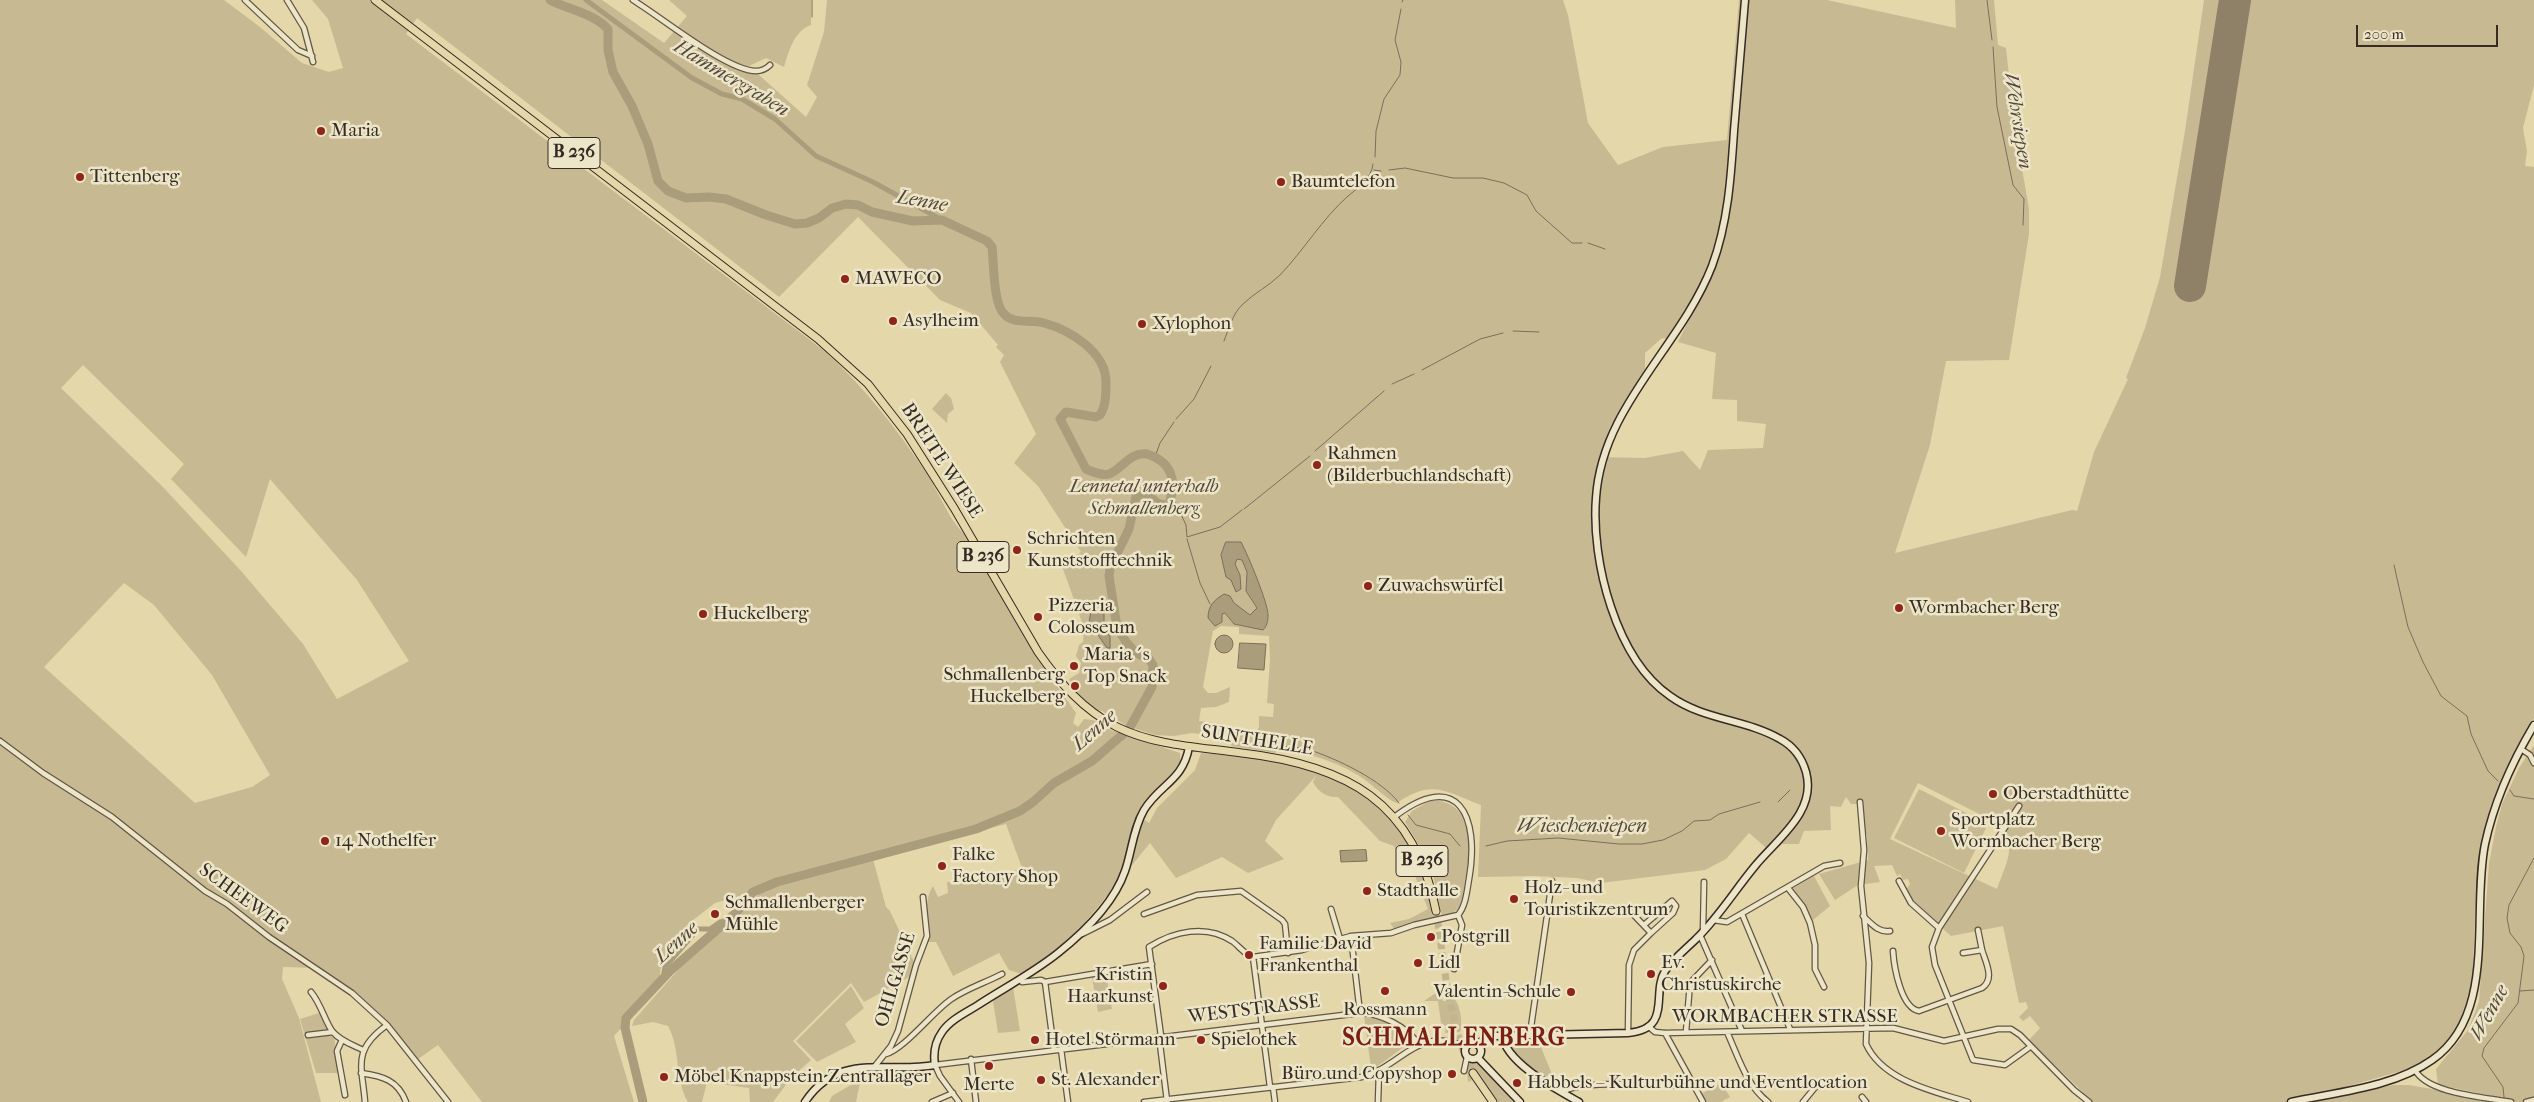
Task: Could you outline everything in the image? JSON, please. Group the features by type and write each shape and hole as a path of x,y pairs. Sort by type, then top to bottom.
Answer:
{"main road":[{"name":"BREITE WIESE","path":"375,0 838,356 877,393 907,434 942,488 1038,652 1060,682 1088,708 1116,726 1155,740 1189,746"},
{"path":"1648,1026 1660,1007 1664,973 1702,933 1796,819 1807,797 1807,777 1798,755 1784,741 1757,729 1699,713 1664,692 1636,662 1618,626 1601,560 1596,522 1596,495 1601,467 1613,431 1644,376 1656,361 1698,296 1712,264 1722,233 1731,170 1745,0"},
{"path":"2291,1102 2388,1080 2415,1070 2432,1060 2452,1041 2470,1009 2477,969 2480,890 2485,845 2499,795 2534,725"},
{"path":"805,1102 819,1084 829,1078 860,1068 935,1065 934,1054 936,1044 948,1024 1058,953 1078,935 1110,899 1118,886 1125,870 1140,818 1150,802 1182,771 1189,746"},
{"name":"SUNTHELLE","path":"1189,746 1287,759 1321,768 1358,787 1394,818"},
{"name":"B 236","path":"1394,818 1410,839 1424,866 1436,911"},
{"name":"WORMBACHER STRASSE","path":"1478,1045 1490,1037 1530,1034 1628,1033 1638,1032 1648,1026"},
{"path":"1502,1036 1507,1049 1514,1059 1579,1102"},
{"path":"1470,1044 1478,1045 1481,1052 1478,1058 1467,1057 1466,1047 1470,1044"},
{"path":"1478,1058 1520,1102"},
{"path":"1474,1073 1493,1102"}],"street":[{"path":"245,0 298,50 312,56"},
{"path":"286,0 304,28 313,62"},
{"path":"633,0 729,62 754,71 764,70 770,65"},
{"name":"SCHEEWEG","path":"0,741 43,772 112,817 205,891 227,904 269,937 352,994 387,1026 448,1102"},
{"path":"2521,749 2530,755 2534,763"},
{"path":"1167,1101 1152,964 1148,950 1150,946 1199,930 1220,934 1253,957 1288,953 1351,936 1391,933 1414,925 1458,915 1463,908 1470,877 1471,828 1467,816 1456,803 1443,797 1427,797 1394,818"},
{"path":"1860,802 1864,835 1861,886 1869,963 1865,1028 1867,1048 1893,1074 1916,1085 1968,1102"},
{"path":"2020,806 1939,928 1933,941 1932,954 1973,1060 2005,1065 2030,1047"},
{"path":"1713,920 1725,923 1824,866 1840,862"},
{"path":"1530,1034 1552,881"},
{"path":"1899,881 1911,904 1939,928"},
{"path":"1704,882 1702,933 1742,1031"},
{"path":"1788,888 1803,907 1810,923 1814,945 1815,969 1824,987"},
{"path":"1144,914 1197,895 1242,891 1282,920 1288,953"},
{"path":"1078,935 1106,923 1147,892"},
{"name":"OHLGASSE","path":"875,1066 898,1030 914,972 927,936 924,897"},
{"path":"1628,1033 1629,965 1634,950 1674,912 1676,906 1672,901 1644,925"},
{"path":"1331,909 1340,939"},
{"path":"1548,912 1630,911 1651,933"},
{"path":"1742,914 1790,1029"},
{"path":"1454,969 1462,924 1458,915"},
{"path":"1863,916 1877,929 1885,932 1890,931"},
{"path":"1893,951 1897,979 1912,1008 1923,1010 1982,988 1987,983 1989,974 1978,930"},
{"path":"1351,936 1360,1013"},
{"path":"1963,952 1982,950"},
{"path":"1253,957 1271,1087 1275,1102"},
{"path":"1686,1032 1690,983 1712,960"},
{"path":"1020,979 1022,982 1041,980 1045,982 1152,964"},
{"path":"884,1054 896,1050 950,1000 1002,974"},
{"path":"1045,982 1054,1050"},
{"path":"310,992 320,1005 333,1032 342,1040 363,1050"},
{"name":"WESTSTRASSE","path":"935,1065 971,1059 1360,1013 1376,1014 1386,1019 1413,1036 1418,1044"},
{"path":"365,1102 360,1073 363,1050 372,1037 387,1026"},
{"name":"WORMBACHER STRASSE","path":"1648,1026 1656,1032 1900,1029 1938,1040 1964,1038 1998,1029 2011,1029 2020,1035 2030,1047 2089,1102"},
{"path":"308,1036 333,1032"},
{"path":"1664,1032 1692,1086 1703,1102"},
{"path":"1727,1032 1748,1079 1768,1102"},
{"path":"342,1040 338,1051 345,1095"},
{"path":"1144,1102 1167,1101 1362,1077 1379,1072 1418,1044 1441,1040 1466,1047"},
{"path":"1062,1049 1068,1102"},
{"path":"1464,1071 1467,1057"},
{"path":"971,1059 976,1102"},
{"path":"935,1065 959,1102"},
{"path":"2415,1070 2422,1079 2433,1087 2511,1102"},
{"path":"1378,1102 1379,1072"},
{"path":"360,1073 382,1076 390,1080 398,1086 406,1102"},
{"path":"1803,1102 1817,1085"},
{"path":"1563,1092 1574,1087 1592,1086 1692,1086"},
{"path":"935,1102 953,1093"},
{"path":"1862,1097 1866,1102"},
{"path":"2526,1102 2534,1100"}],"green space":[{"name":"Lennetal unterhalb Schmallenberg","path":"0,0 224,0 260,27 302,63 329,72 343,68 328,19 312,0 602,0 664,43 687,16 669,0 811,0 811,25 796,37 784,67 766,58 749,66 806,117 817,97 807,85 824,32 827,0 1563,0 1568,15 1588,123 1618,165 1663,147 1727,140 1739,0 1743,0 1727,183 1724,206 1714,247 1700,283 1668,339 1662,338 1645,353 1645,370 1610,427 1599,457 1645,458 1683,451 1700,470 1708,450 1763,448 1766,424 1737,421 1737,400 1712,399 1716,353 1678,342 1715,266 1727,222 1734,169 1748,0 1827,0 1956,28 1955,0 1994,0 1998,45 2006,48 2014,122 2029,209 2029,234 2009,360 1946,361 1930,445 1895,553 2072,510 2077,511 2094,452 2128,379 2126,378 2145,328 2160,277 2185,131 2204,0 2534,0 2534,85 2523,128 2527,151 2525,166 2534,167 2534,718 2505,774 2493,803 2484,833 2477,888 2473,974 2468,1006 2459,1025 2449,1039 2431,1056 2408,1069 2294,1102 2093,1102 2029,1040 2040,1028 2030,1016 2023,1021 2019,1017 2028,1008 2026,1002 2019,1003 2003,926 1951,936 1913,903 1906,890 1910,884 1908,879 1903,880 1900,874 1897,876 1892,865 1874,866 1880,882 1858,885 1835,900 1819,874 1868,860 1867,835 1862,829 1859,804 1851,804 1846,797 1841,807 1830,806 1831,830 1804,831 1799,844 1782,844 1772,853 1749,833 1726,859 1705,870 1601,883 1577,878 1533,876 1478,877 1481,805 1449,792 1430,789 1409,795 1397,803 1356,774 1319,758 1279,747 1275,753 1231,746 1233,727 1245,734 1256,734 1259,727 1259,716 1273,717 1274,704 1267,703 1270,660 1269,636 1239,634 1239,627 1221,626 1213,631 1203,687 1208,693 1216,693 1230,687 1229,702 1216,707 1201,708 1199,721 1223,724 1222,737 1192,733 1174,736 1155,735 1127,726 1102,711 1095,710 1076,694 1069,679 1079,673 1081,663 1076,656 1079,645 1083,642 1084,628 1062,566 1081,552 1038,486 1014,463 1036,434 1000,362 1004,355 971,313 940,300 858,217 779,297 417,18 406,34 822,349 866,393 927,474 949,514 965,535 1036,656 1076,713 1073,723 1078,727 1084,719 1093,720 1113,731 1180,753 1180,763 1176,771 1170,779 1147,799 1137,814 1149,823 1157,808 1195,770 1201,753 1269,760 1292,764 1320,773 1346,785 1369,800 1389,819 1406,840 1420,864 1429,890 1435,919 1395,930 1390,923 1409,919 1428,909 1411,866 1397,854 1394,846 1380,841 1338,797 1327,795 1317,789 1313,782 1316,776 1276,820 1265,841 1284,859 1248,873 1222,857 1176,878 1150,843 1084,924 1057,950 1022,974 1009,970 999,953 953,976 936,942 928,942 927,906 933,886 938,897 948,893 947,882 973,884 1022,868 1006,824 873,859 886,907 890,911 914,962 909,977 864,1002 851,983 793,1041 811,1060 791,1078 773,1102 750,1102 749,1088 707,1082 702,1102 688,1102 681,1083 675,1044 668,1026 653,1022 632,1026 634,1020 708,936 767,888 715,903 688,924 661,964 659,986 614,1036 634,1102 482,1102 438,1045 418,1059 388,1024 316,968 283,967 282,979 299,1018 321,1102 0,1102","holes":["83,365 184,464 171,479 246,557 270,479 357,580 409,661 337,699 303,644 242,572 163,487 61,388","1221,555 1249,559 1268,614 1263,630 1234,624 1225,613 1222,614 1230,596 1233,603 1250,615 1257,608 1246,591 1247,572 1242,560 1237,559 1235,564 1240,575","124,583 154,605 212,675 270,775 252,787 195,803 44,667","1918,783 1999,824 2005,832 2009,847 2006,863 1997,889 1890,839"]},
{"path":"946,393 951,398 954,409 948,414 947,423 932,409"},
{"path":"2534,745 2534,1102 2509,1102 2509,1099 2438,1085 2436,1069 2468,1030 2479,1002 2489,863 2496,827 2502,804 2519,768"},
{"name":"Sportplatz Wormbacher Berg","path":"1919,789 1988,824 1964,873 1894,838"},
{"path":"1431,800 1445,802 1456,809 1463,818 1469,842 1469,855 1460,905 1455,912 1442,917 1433,875 1422,850 1405,822 1412,811"},
{"path":"1814,876 1830,906 1813,920 1792,889"},
{"path":"1106,975 1112,1009 1098,1012 1092,977"},
{"path":"851,986 864,1008 845,1024 856,1042 817,1062 796,1041"},
{"path":"1013,987 1020,1031 998,1033 993,1001"},
{"path":"1437,992 1443,1001 1449,1001 1453,997 1456,1001 1461,1015 1460,1032 1445,1033 1446,1026 1441,1023 1438,1001 1424,1001"},
{"path":"322,1012 328,1029 326,1035 334,1037 340,1073 316,1073 300,1019"},
{"path":"1364,1016 1383,1021 1410,1040 1409,1043 1375,1068 1371,1068"},
{"path":"1538,1040 1556,1084 1518,1058 1511,1045"},
{"path":"1470,1062 1476,1062 1482,1067 1513,1102 1497,1102 1476,1071 1470,1075 1472,1080 1468,1082 1467,1070"},
{"path":"861,1079 856,1101 858,1102 829,1102 832,1096"},
{"path":"1721,1083 1730,1097 1721,1102 1706,1102 1701,1094"},
{"path":"2393,1085 2409,1085 2506,1102 2313,1102"}],"shaded area":[{"path":"1226,542 1241,542 1253,568 1268,615 1263,630 1234,624 1225,613 1222,614 1222,622 1215,626 1208,618 1212,604 1224,594 1230,596 1234,603 1250,615 1257,608 1246,591 1247,572 1242,560 1237,559 1235,564 1240,575 1241,589 1236,592 1231,580 1226,577 1221,555"},
{"path":"1098,611 1104,613 1104,629 1110,636 1110,648 1107,648 1089,622 1091,612"},
{"path":"1220,635 1228,635 1233,640 1231,651 1220,653 1215,648 1215,640"},
{"path":"1240,643 1266,644 1264,670 1238,668"},
{"path":"1366,850 1367,861 1341,862 1340,851"}],"waterway":[{"name":"Lenne","path":"550,0 588,15 608,29 608,50 613,72 632,106 648,144 658,181 668,191 686,198 709,197 726,199 795,224 807,223 819,218 832,208 846,204 858,205 872,212 913,221 942,220 987,241 992,247 996,292 1000,309 1004,314 1017,321 1044,323 1065,331 1085,344 1100,361 1106,382 1105,399 1100,415 1096,417 1066,412 1060,419 1086,469 1100,474 1109,474 1136,455 1147,454 1155,457 1167,467 1172,480 1169,504 1159,503 1146,493 1136,497 1129,529 1110,568 1109,576 1117,627 1126,642 1136,653 1149,659 1153,665 1152,687 1129,729 1092,761 1054,783 1020,811 976,829 777,882 753,892 737,912 671,970 626,1018 625,1028 643,1102"},
{"name":"Hammergraben","path":"586,0 692,78 722,94 742,99 775,119 816,156 873,182 942,220"},
{"path":"812,0 812,17"},
{"name":"Wehrsiepen","path":"1987,0 1992,40"},
{"path":"1375,157 1376,131 1384,99 1400,75 1401,62 1395,40 1401,9"},
{"name":"Wehrsiepen","path":"1993,47 1997,107 2013,185 2024,199 2023,225"},
{"path":"1224,341 1232,321 1240,308 1247,300 1280,275 1339,205 1364,182 1370,174 1373,164"},
{"path":"1389,170 1405,168 1453,178 1483,178 1504,183 1527,195 1536,211 1572,243 1582,243"},
{"path":"1374,170 1381,171"},
{"path":"1588,243 1605,249"},
{"path":"1513,331 1539,332"},
{"path":"1422,370 1480,339 1503,333"},
{"path":"1176,419 1194,399 1211,366"},
{"path":"1392,384 1414,374"},
{"path":"1315,451 1384,391"},
{"path":"1155,457 1160,443 1174,422"},
{"path":"1244,509 1310,456"},
{"path":"1172,495 1186,525 1187,537 1220,527 1242,510"},
{"path":"1187,539 1200,583 1210,604"},
{"path":"2394,565 2408,627 2423,662 2441,696 2467,716 2471,734 2488,771 2498,781"},
{"name":"Wieschensiepen","path":"1275,745 1310,750 1346,765 1382,786 1399,803"},
{"name":"Wieschensiepen","path":"1778,802 1790,790"},
{"path":"2510,790 2514,796 2534,799"},
{"name":"Wieschensiepen","path":"1486,846 1507,841 1558,838 1619,844 1642,844 1663,840 1682,831 1694,821 1710,820 1719,814 1760,802"},
{"name":"Wieschensiepen","path":"1408,815 1416,825 1450,834 1460,846"},
{"name":"Wenne","path":"2504,1097 2503,1087 2482,1056 2484,1048 2518,1003 2524,956 2521,947 2510,933 2507,918 2509,905 2534,858"},
{"path":"663,979 665,967 698,929 710,929 720,922 726,921"},
{"path":"2520,991 2534,990"}],"runway":[{"path":"2190,286 2235,0"}],"tunnel":[{"path":"1436,911 1448,994 1458,1034 1473,1073"}],"place":[{"name":"Maria","path":"321,131"},
{"name":"Tittenberg","path":"80,177"},
{"name":"Baumtelefon","path":"1281,182"},
{"name":"MAWECO","path":"845,279"},
{"name":"Asylheim","path":"893,321"},
{"name":"Xylophon","path":"1142,324"},
{"name":"Rahmen (Bilderbuchlandschaft)","path":"1317,465"},
{"name":"Schrichten Kunststofftechnik","path":"1017,550"},
{"name":"Zuwachswürfel","path":"1368,586"},
{"name":"Wormbacher Berg","path":"1899,608"},
{"name":"Huckelberg","path":"703,614"},
{"name":"Pizzeria Colosseum","path":"1038,617"},
{"name":"Maria´s Top Snack","path":"1074,666"},
{"name":"Schmallenberg Huckelberg","path":"1075,686"},
{"name":"Oberstadthütte","path":"1993,794"},
{"name":"Sportplatz Wormbacher Berg","path":"1941,831"},
{"name":"14 Nothelfer","path":"325,841"},
{"name":"Falke Factory Shop","path":"942,866"},
{"name":"Stadthalle","path":"1367,891"},
{"name":"Holz- und Touristikzentrum","path":"1514,899"},
{"name":"Schmallenberger Mühle","path":"715,914"},
{"name":"Postgrill","path":"1431,937"},
{"name":"Familie David Frankenthal","path":"1249,955"},
{"name":"Lidl","path":"1418,963"},
{"name":"Ev. Christuskirche","path":"1651,974"},
{"name":"Kristin Haarkunst","path":"1163,986"},
{"name":"Rossmann","path":"1385,991"},
{"name":"Valentin-Schule","path":"1571,992"},
{"name":"Hotel Störmann","path":"1035,1040"},
{"name":"Spielothek","path":"1201,1040"},
{"name":"Merte","path":"989,1066"},
{"name":"Büro und Copyshop","path":"1452,1074"},
{"name":"Möbel Knappstein Zentrallager","path":"664,1077"},
{"name":"St. Alexander","path":"1041,1080"},
{"name":"Habbels – Kulturbühne und Eventlocation","path":"1517,1083"}],"district":[{"name":"SCHMALLENBERG","path":"1454,1039"}]}
